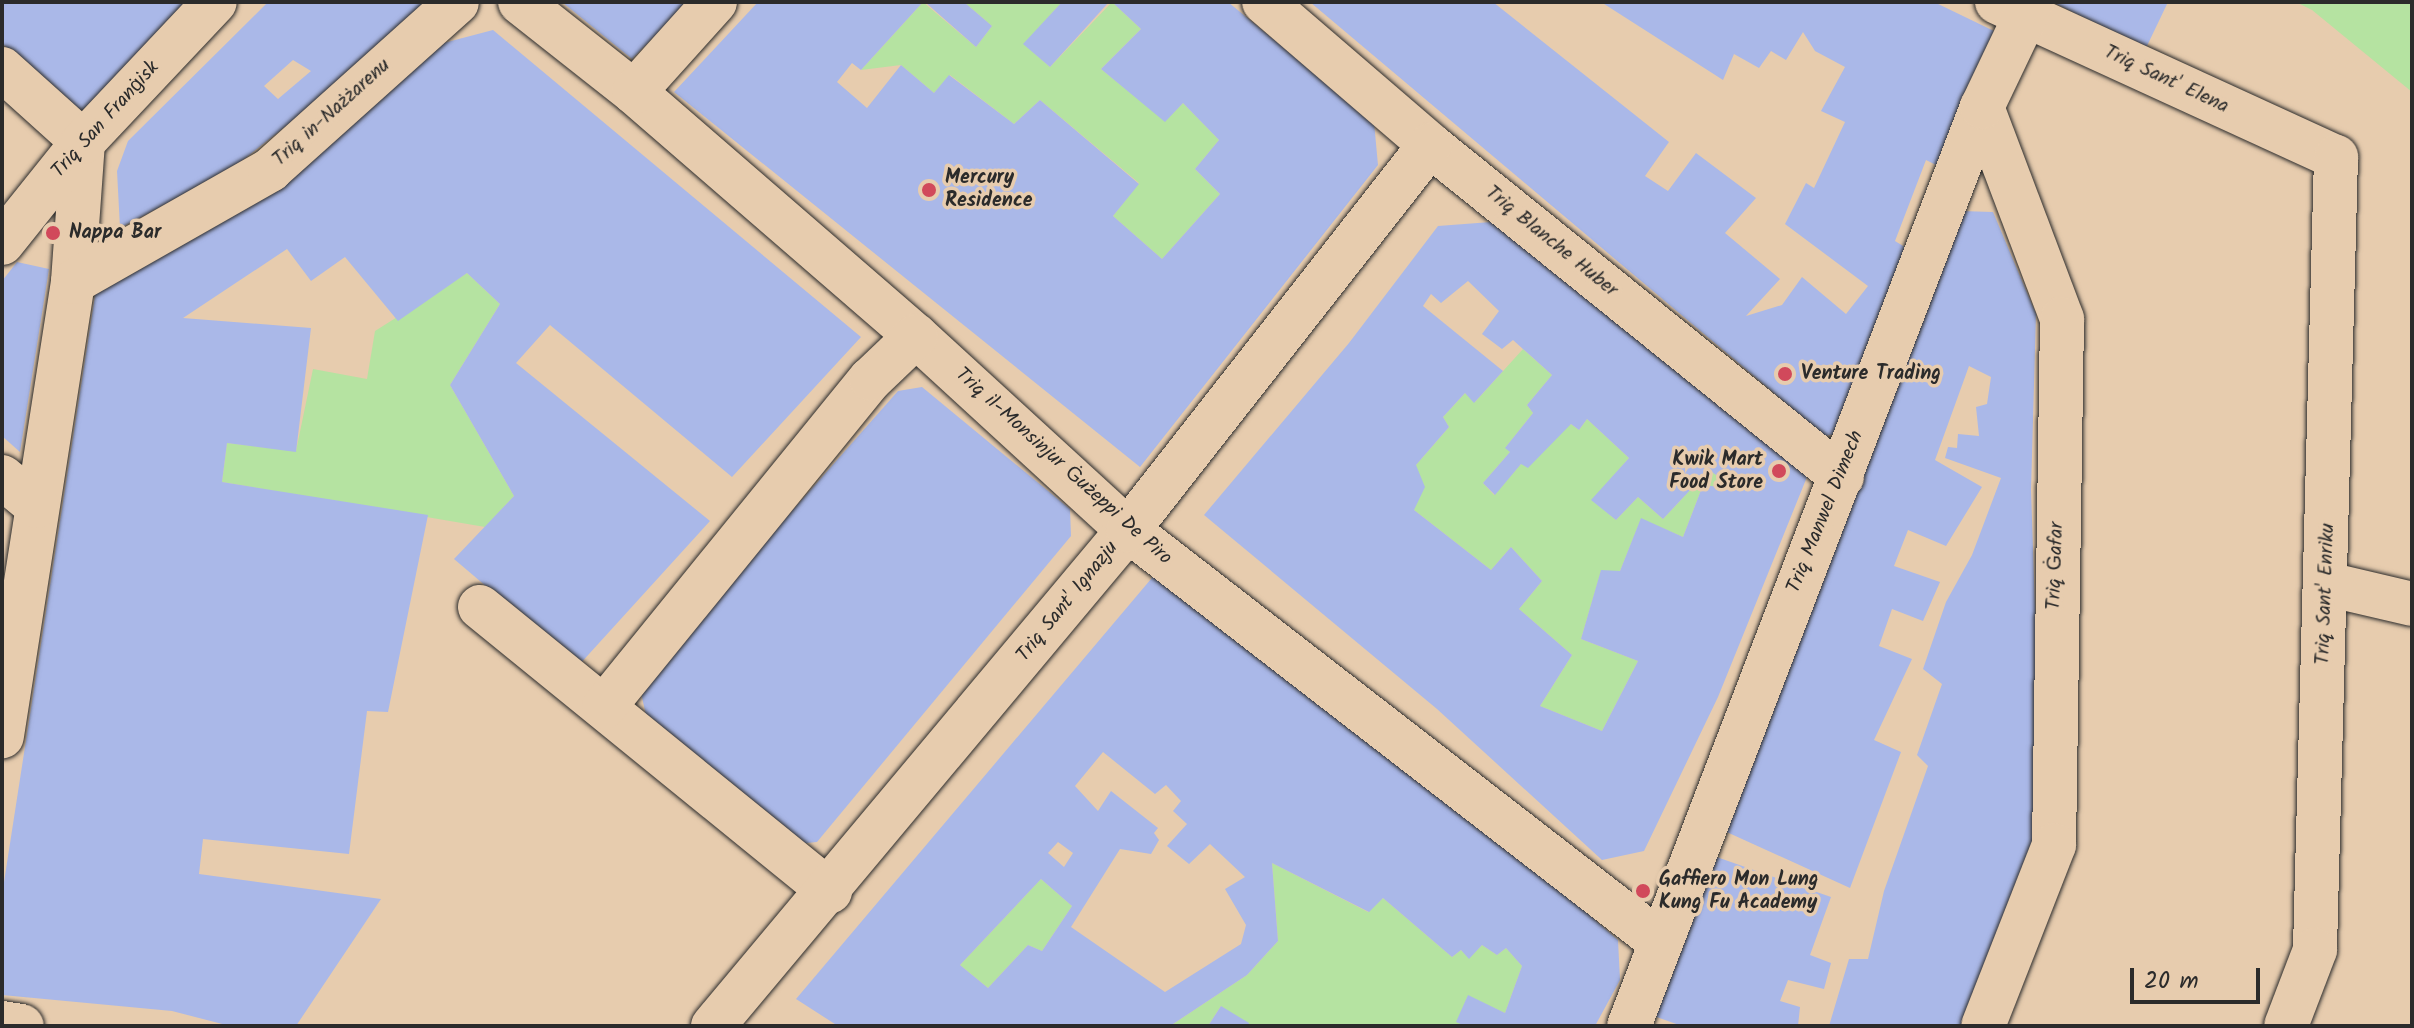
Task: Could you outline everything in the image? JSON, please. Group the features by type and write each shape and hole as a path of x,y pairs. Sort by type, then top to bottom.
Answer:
{"street":[{"name":"Triq San Franġisk","path":"2,243 83,142 215,2"},
{"name":"Triq in-Nażżarenu","path":"73,282 270,170 457,2"},
{"name":"Triq il-Monsinjur Ġużeppi De Piro","path":"520,2 634,92 916,336 1128,530 1659,941"},
{"path":"634,92 715,2"},
{"name":"Triq Blanche Huber","path":"1264,2 1430,145 1842,477"},
{"name":"Triq Manwel Dimech","path":"1629,1026 1659,941 1842,477 2018,7"},
{"name":"Triq Sant' Elena","path":"2018,7 2336,157"},
{"path":"2,69 83,142 73,282 2,736"},
{"name":"Triq Ġafar","path":"1982,107 2062,319 2054,845 1989,1024"},
{"name":"Triq Sant' Ignazju","path":"725,1022 1128,530 1430,145"},
{"name":"Triq Sant' Enriku","path":"2286,1026 2315,950 2336,157"},
{"path":"604,707 871,379 916,336"},
{"path":"2,477 37,506"},
{"path":"2327,584 2412,604"},
{"path":"480,607 830,891"},
{"path":"2,1023 22,1026"}],"green space":[{"path":"923,2 976,47 992,26 964,2 1062,2 1024,44 1050,67 1112,2 1141,29 1101,69 1165,121 1183,103 1219,140 1195,169 1220,194 1162,259 1113,216 1139,183 1040,100 1014,124 950,75 934,93 901,65 861,70"},
{"path":"2296,2 2412,2 2412,92 2312,10"},
{"path":"467,273 500,304 450,385 514,496 485,527 222,482 227,443 296,451 313,369 367,379 375,331"},
{"path":"1523,349 1552,375 1527,405 1533,413 1506,447 1510,452 1483,483 1494,495 1521,464 1571,424 1579,430 1587,419 1629,458 1592,500 1616,520 1638,497 1663,519 1709,470 1736,489 1703,485 1683,537 1641,519 1620,571 1601,571 1581,639 1638,661 1602,731 1540,706 1572,655 1519,609 1542,581 1511,547 1491,570 1414,510 1416,465 1449,427 1443,417 1465,393 1475,402"},
{"path":"1272,863 1368,912 1383,898 1452,957 1461,950 1469,958 1482,945 1497,955 1506,948 1522,966 1505,1013 1468,996 1457,1021 1465,1026 1248,1026 1221,1006 1208,1026 1170,1026 1247,975 1278,941"},
{"path":"1041,879 1072,906 1042,951 1028,945 988,988 960,965"}],"building":[{"path":"2,2 190,2 77,116 2,43"},
{"path":"268,2 430,2 392,42 229,171 120,228 117,171 128,141","holes":["293,60 311,71 278,99 264,86"]},
{"path":"562,2 688,2 632,59"},
{"path":"758,2 923,2 861,70 852,63 837,82 867,108 901,65 934,93 949,75 1014,124 1040,100 1139,184 1113,216 1162,259 1220,194 1195,169 1219,140 1183,103 1165,122 1101,69 1141,29 1112,2 1228,2 1374,122 1378,165 1140,467 674,92"},
{"path":"925,2 964,2 992,26 976,47"},
{"path":"1062,2 1109,2 1050,67 1023,44"},
{"path":"1310,2 1493,2 1669,142 1645,176 1668,191 1696,153 1756,198 1725,233 1780,279 1746,316 1782,305 1802,277 1846,314 1868,286 1785,224 1806,183 1814,188 1845,122 1821,111 1845,67 1815,51 1803,32 1786,60 1771,51 1759,68 1734,54 1723,80 1601,2 1934,2 1994,31 1938,166 1926,160 1895,241 1908,249 1840,433 1825,436"},
{"path":"2052,2 2168,2 2146,48"},
{"path":"493,30 861,337 732,477 550,325 516,363 710,521 579,665 454,559 514,496 450,385 500,304 467,273 398,321 345,257 311,281 287,249 183,318 311,328 296,452 227,443 222,482 428,515 388,712 367,711 349,854 203,839 199,874 381,899 296,1026 230,1026 172,1011 2,995 2,895 96,289 436,45"},
{"path":"1961,211 1993,212 2036,314 2031,490 2040,753 2035,861 1968,1026 1829,1026 1849,959 1868,959 1884,891 1928,766 1917,755 1942,684 1923,669 1946,602 1972,555 2001,478 1945,458 1948,447 1957,448 1958,434 1979,436 1976,407 1987,404 1991,377 1969,366 1935,460 1982,487 1946,546 1908,530 1894,566 1940,582 1923,621 1892,609 1879,646 1912,659 1874,740 1901,752 1850,888 1720,829"},
{"path":"1491,222 1809,472 1718,697 1644,851 1602,860 1437,709 1204,515 1349,343 1438,226","holes":["1468,281 1499,311 1482,334 1502,349 1513,340 1552,375 1527,405 1533,413 1505,448 1510,452 1483,483 1495,495 1521,464 1528,468 1571,424 1579,430 1587,419 1629,458 1591,500 1616,520 1638,497 1663,519 1709,470 1736,489 1703,485 1683,537 1641,518 1620,571 1601,570 1581,639 1638,661 1602,731 1540,706 1572,655 1519,609 1542,581 1511,547 1491,570 1414,510 1425,487 1416,465 1449,427 1443,417 1465,393 1474,403 1503,371 1423,306 1431,294 1441,303"]},
{"path":"17,262 49,269 20,452 2,436 2,281"},
{"path":"922,387 1070,509 1071,536 817,842 797,844 648,724 639,684 898,391"},
{"path":"1162,566 1480,820 1618,940 1620,980 1595,1026 1465,1026 1456,1022 1468,995 1505,1013 1522,966 1506,948 1497,955 1482,945 1469,959 1461,950 1452,957 1383,898 1369,912 1272,863 1278,941 1247,975 1170,1026 838,1026 796,999","holes":["1103,752 1155,794 1166,785 1181,801 1173,811 1187,824 1167,846 1189,864 1210,844 1245,877 1225,889 1246,925 1241,944 1165,992 1071,927 1120,849 1151,854 1159,840 1154,833 1158,828 1111,791 1098,811 1075,786","1058,842 1073,853 1064,867 1048,853","1041,879 1072,906 1042,951 1028,945 988,988 960,965"]},
{"path":"1711,855 1831,897 1810,955 1831,963 1824,989 1788,980 1780,1001 1800,1007 1798,1026 1682,1026 1651,1015"},
{"path":"1221,1006 1249,1023 1248,1026 1208,1026"}],"place":[{"name":"Mercury Residence","path":"929,190"},
{"name":"Nappa Bar","path":"53,233"},
{"name":"Venture Trading","path":"1785,374"},
{"name":"Kwik Mart Food Store","path":"1779,471"},
{"name":"Gaffiero Mon Lung Kung Fu Academy","path":"1643,891"}]}
